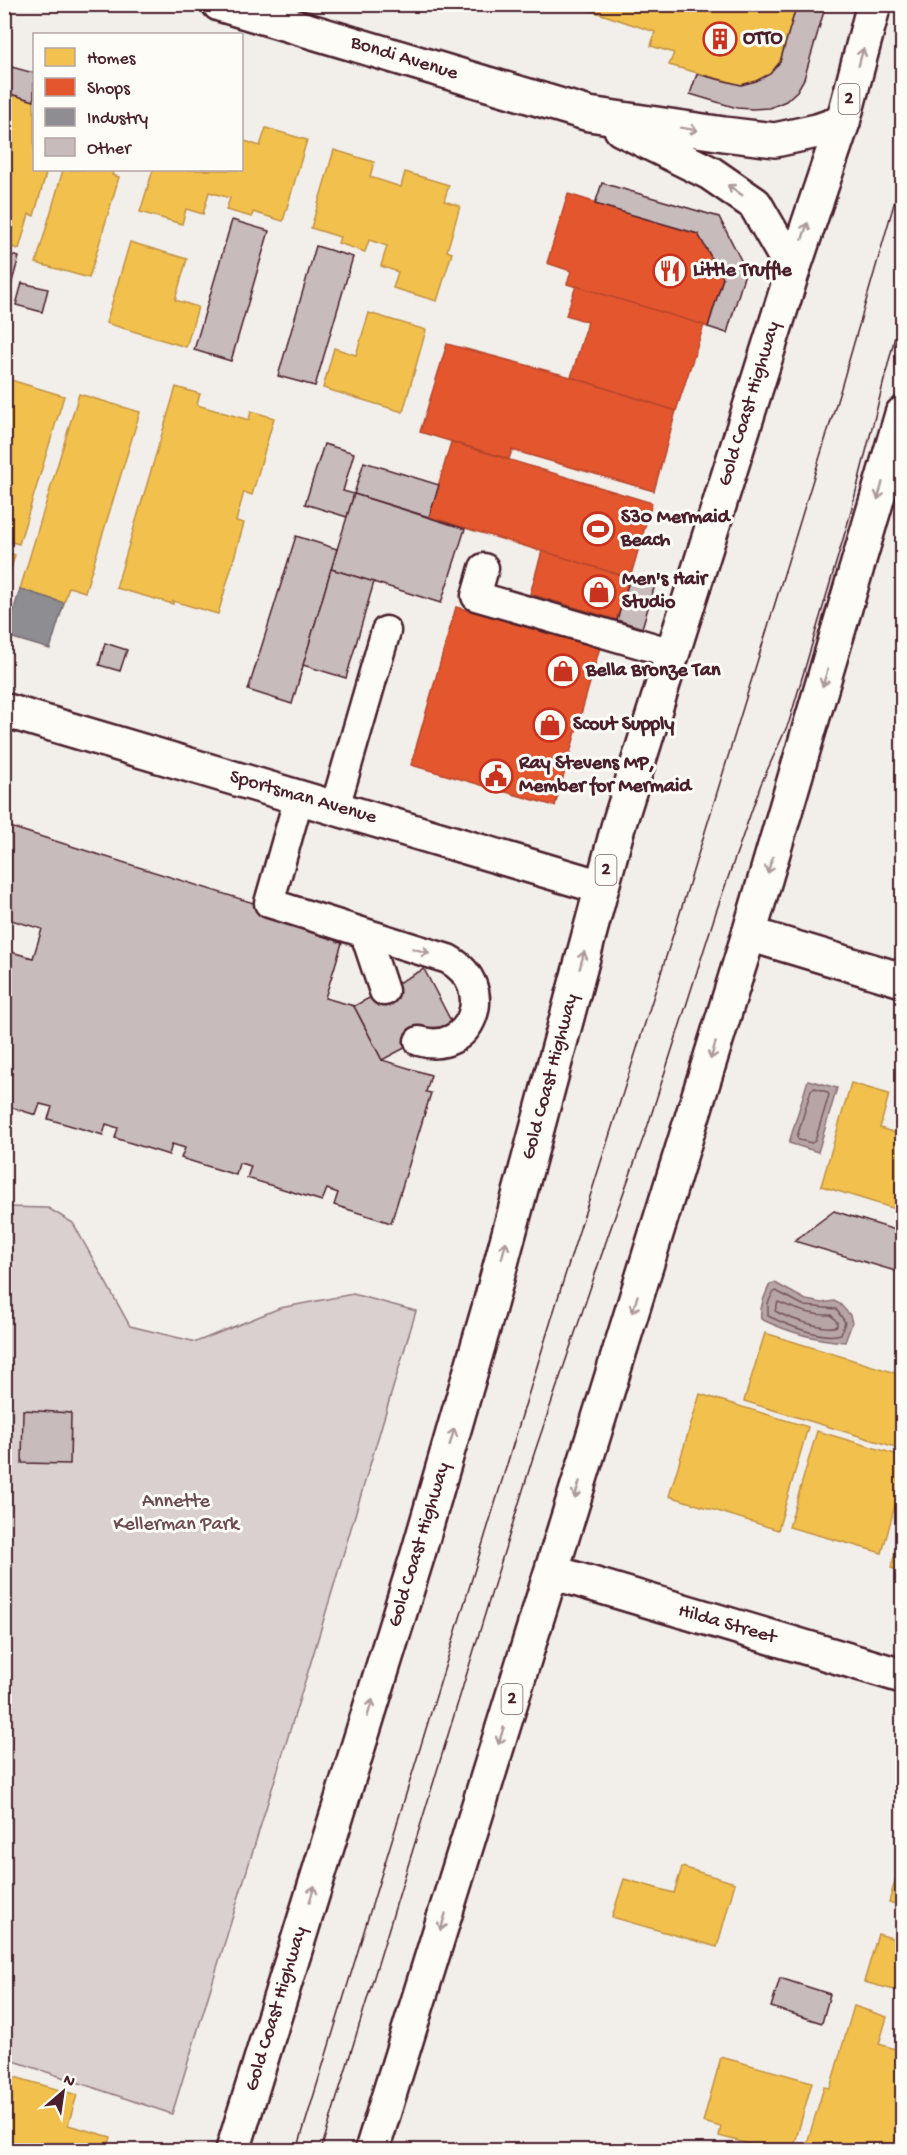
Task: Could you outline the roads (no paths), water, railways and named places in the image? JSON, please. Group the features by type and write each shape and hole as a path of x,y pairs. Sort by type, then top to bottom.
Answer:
{"main road":[{"name":"Bondi Avenue","path":"219,4 589,114 776,140 843,122"},
{"name":"Gold Coast Highway","path":"233,2151 421,1543 492,1296 601,887 793,270 843,122 874,4"},
{"name":"Bondi Avenue","path":"589,114 710,172 755,204 793,270"},
{"name":"2","path":"372,2151 749,934 903,414"},
{"name":"Sportsman Avenue","path":"4,711 601,887"},
{"path":"749,934 903,980"},
{"name":"Hilda Street","path":"552,1572 903,1676"}],"lane":[{"path":"484,568 476,596 672,653"},
{"path":"335,807 386,631"},
{"path":"299,797 269,903 448,959 460,965 469,975 475,989 476,1004 472,1018 464,1030 452,1039 438,1043 419,1041"},
{"path":"365,934 384,991"}],"water":[{"path":"808,1080 837,1088 818,1152 789,1143"},
{"path":"775,1283 806,1300 822,1303 834,1301 840,1304 850,1315 852,1323 845,1342 802,1335 761,1319 764,1297 770,1284"}],"tram line":[{"path":"297,2150 561,1288 685,897 841,388 902,176"},
{"path":"321,2150 534,1454 648,1125 716,912 761,784 789,722 849,519 902,309"}],"place":[{"name":"OTTO","path":"720,39"},
{"name":"Little Truffle","path":"670,271"},
{"name":"S30 Mermaid Beach","path":"598,529"},
{"name":"Men's Hair Studio","path":"599,592"},
{"name":"Bella Bronze Tan","path":"563,671"},
{"name":"Scout Supply","path":"550,725"},
{"name":"Ray Stevens MP, Member for Mermaid","path":"496,776"}],"park label":[{"name":"Annette Kellerman Park","path":"176,1514"}]}
